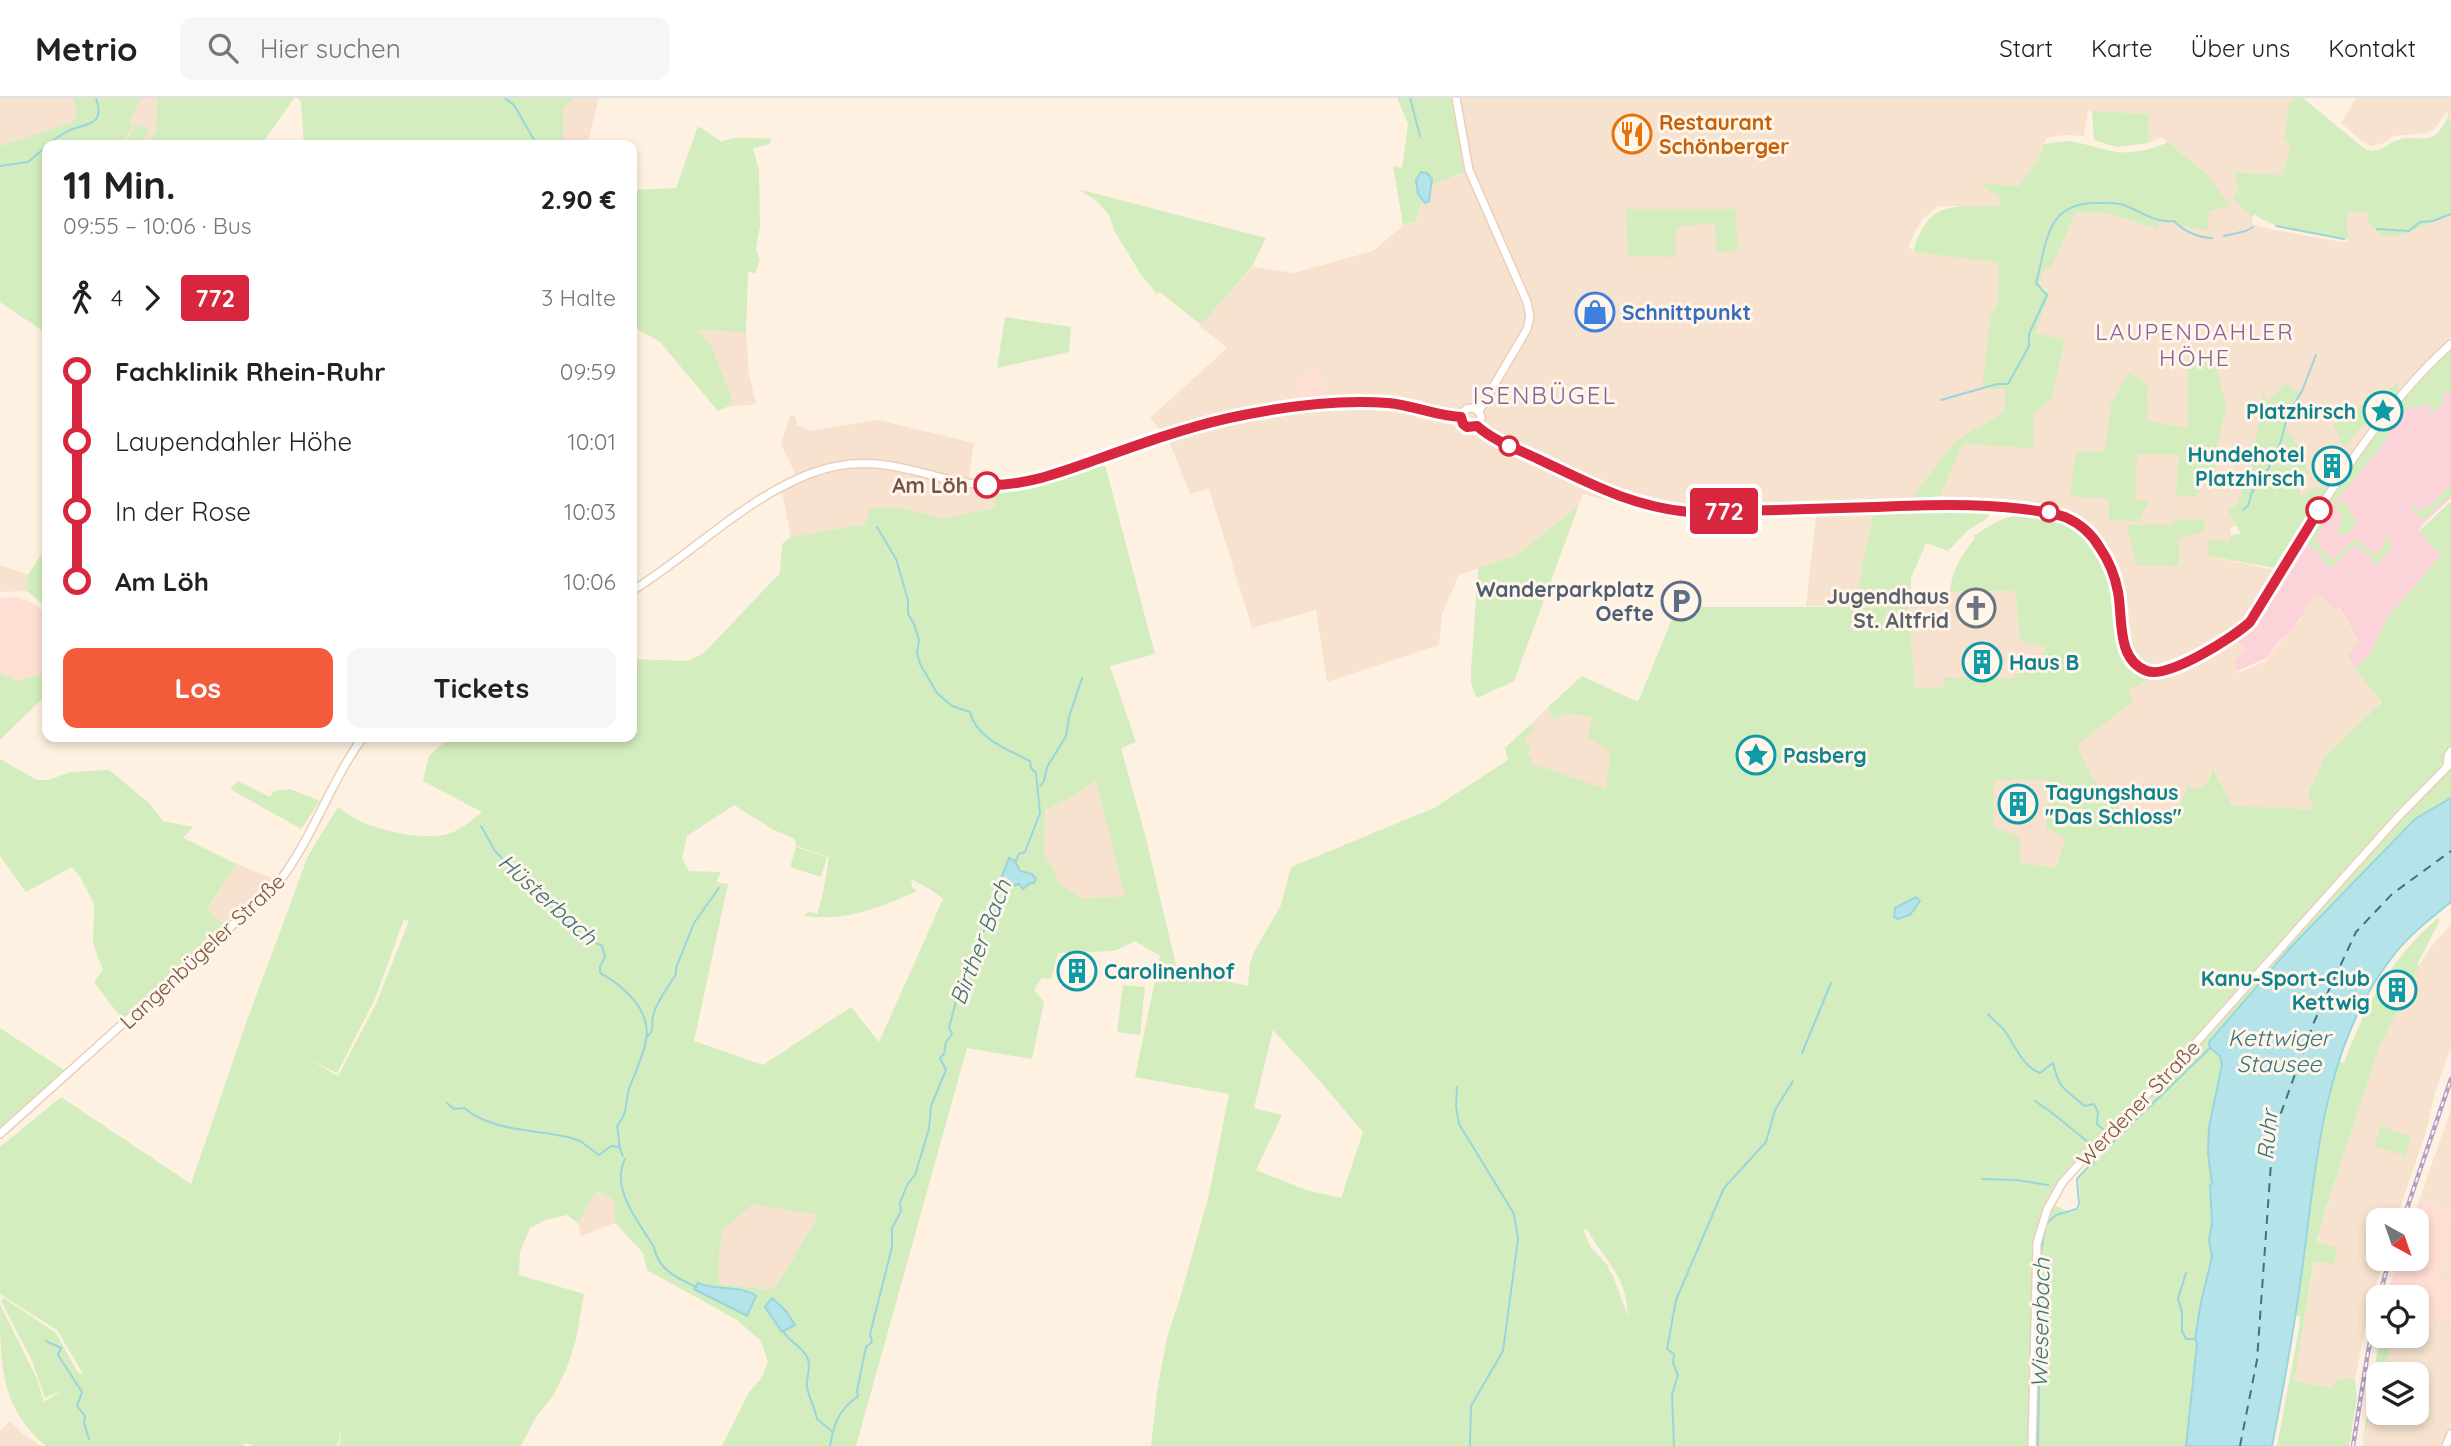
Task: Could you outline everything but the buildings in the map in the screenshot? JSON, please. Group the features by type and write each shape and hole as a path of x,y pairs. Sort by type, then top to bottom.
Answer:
{"main road":[{"path":"1456,98 1469,170 1527,302 1530,317 1527,329 1479,411"},
{"path":"1461,417 1467,427 1477,426 1486,434 1614,495 1650,507 1689,512 1937,504 1996,506 2049,512 2064,517 2080,526 2100,547 2115,578 2124,644 2128,655 2141,668 2162,673 2234,635 2250,622 2319,510 2357,455 2402,397 2451,344"},
{"path":"637,587 768,495 812,473 845,464 888,463 954,480 985,485 1011,485 1051,476 1200,425 1294,407 1389,403 1461,417"},
{"path":"1461,417 1468,408 1474,408 1479,411 1481,417 1477,426"},
{"name":"Langenbügeler Straße","path":"0,1134 275,887 302,849 343,768 360,742"},
{"path":"2449,764 2448,756 2451,751"},
{"name":"Werdener Straße","path":"2032,1446 2035,1258 2040,1227 2057,1193 2081,1161 2177,1064 2388,828 2449,764"},
{"path":"2446,1446 2451,1434"}],"shaded area":[{"path":"0,98 73,98 77,110 73,122 0,146"},
{"path":"142,98 157,98 156,130 151,140 144,140 148,130 136,125 128,140 126,140 131,125 129,121"},
{"path":"575,98 599,98 588,140 563,140 563,108"},
{"path":"1460,98 2293,98 2286,113 2285,141 2291,144 2282,175 2234,172 2239,189 2232,198 2252,217 2253,224 2342,242 2348,241 2347,212 2367,212 2403,235 2451,214 2451,341 2332,485 2313,488 2300,496 2297,485 2301,450 2285,426 2294,402 2299,397 2268,402 2263,396 2250,479 2245,478 2237,504 2228,511 2236,526 2230,528 2231,541 2208,556 2279,571 2255,613 2233,633 2166,668 2153,670 2145,667 2132,654 2128,644 2120,582 2115,568 2096,533 2085,523 2059,508 1940,496 1963,444 2034,447 2033,415 2051,398 2065,341 2034,333 2050,293 2039,285 2046,267 2051,268 2076,212 2110,214 2158,229 2158,222 2175,220 2207,174 2162,137 2148,143 2149,114 2088,111 2084,136 2046,138 2039,158 2019,186 1982,186 1998,195 2001,206 1938,206 1924,218 1915,231 1909,246 1913,252 1998,261 1998,301 1990,318 1985,388 2005,390 2005,411 1954,442 1911,499 1814,504 1672,519 1583,494 1579,505 1517,555 1459,575 1442,614 1439,645 1327,682 1316,610 1252,628 1209,489 1190,494 1169,441 1150,418 1227,348 1200,326 1253,267 1294,273 1373,251 1404,225 1417,221 1427,186 1468,172"},
{"path":"2356,98 2451,98 2451,123 2447,112 2428,133 2393,136 2384,143 2372,146 2364,143 2341,123"},
{"path":"695,329 746,333 749,374 756,404 727,407 733,399 711,345"},
{"path":"2451,368 2451,498 2419,531 2428,539 2426,542 2442,554 2387,618 2371,653 2355,669 2347,655 2359,642 2339,607 2335,610 2320,594 2314,595 2294,628 2280,640 2267,658 2237,671 2235,661 2245,649 2235,638 2245,630 2333,493 2390,415 2425,375 2412,403 2414,404"},
{"path":"1322,371 1323,391 1334,401 1298,402 1296,375"},
{"path":"790,415 795,416 797,425 810,431 878,420 974,443 967,489 991,491 997,508 943,518 901,508 865,524 791,537 782,492 799,482 781,444"},
{"path":"1873,514 1854,607 1806,606 1816,516"},
{"path":"2300,553 2335,610 2338,607 2359,642 2347,656 2382,700 2326,755 2314,809 2232,806 2211,770 2205,785 2195,789 2188,786 2179,808 2162,819 2147,821 2125,817 2091,776 2077,745 2132,703 2128,691 2235,638 2245,649 2235,661 2238,673 2266,661 2300,620"},
{"path":"0,565 28,575 27,591 0,592"},
{"path":"2015,591 2020,637 2024,642 2045,646 2061,667 2048,768 2046,828 2065,838 2056,868 2020,862 1993,826 1994,780 1944,687 1915,688 1908,597 1950,592"},
{"path":"19,597 36,605 42,612 42,674 17,681 0,673 0,598"},
{"path":"1548,707 1554,719 1566,714 1593,716 1610,751 1606,789 1530,763 1524,740 1535,728 1531,724"},
{"path":"1096,780 1126,896 1083,899 1060,885 1044,853 1045,810 1073,796"},
{"path":"237,864 274,879 226,926 207,911"},
{"path":"2451,925 2451,1047 2400,1208 2366,1208 2366,1271 2380,1271 2376,1285 2366,1285 2366,1326 2355,1379 2344,1378 2333,1388 2293,1381 2321,1227 2368,1079 2379,1048 2421,962"},
{"path":"2451,1109 2451,1446 2363,1446 2368,1425 2429,1425 2429,1362 2386,1362 2391,1348 2429,1348 2429,1331 2434,1320 2450,1210 2420,1198"},
{"path":"595,1191 615,1201 615,1223 581,1236 578,1223"},
{"path":"2420,1198 2450,1209 2440,1280 2451,1283 2451,1323 2434,1320 2429,1332 2429,1285 2390,1285 2395,1271 2429,1271 2429,1208 2416,1208"},
{"path":"754,1203 819,1215 776,1287 764,1289 720,1284 718,1267 722,1231"},
{"path":"10,1421 41,1446 0,1446 0,1431"}],"green space":[{"path":"73,98 142,98 129,121 133,125 126,140 42,140 42,331 0,302 0,146 73,122 77,110"},
{"path":"157,98 294,98 265,140 151,140 156,130"},
{"path":"298,98 575,98 563,108 563,140 304,140 301,102"},
{"path":"1397,98 1455,98 1469,171 1428,186 1416,221 1403,225 1393,166 1402,168 1408,124"},
{"path":"2293,98 2303,98 2365,149 2371,150 2380,149 2401,139 2431,137 2439,131 2449,116 2451,214 2403,235 2381,236 2368,222 2367,212 2347,212 2348,239 2285,228 2255,214 2252,217 2232,198 2239,189 2234,172 2282,175 2291,144 2284,141 2288,115 2285,113"},
{"path":"2092,111 2149,114 2148,143 2117,147 2094,140"},
{"path":"136,124 149,129 144,140 128,140"},
{"path":"698,126 722,142 739,138 771,138 770,144 753,148 759,170 760,226 756,249 760,259 755,274 748,271 746,333 696,329 711,345 733,400 718,411 660,342 637,329 637,190 676,188"},
{"path":"2067,141 2124,152 2143,150 2168,142 2207,174 2230,206 2209,211 2207,231 2180,225 2175,221 2159,222 2158,229 2110,214 2076,212 2051,268 2046,267 2039,284 2043,290 2050,293 2035,333 2065,340 2051,399 2033,415 2034,448 1963,444 1940,496 1911,499 1954,442 2005,411 2005,390 1984,388 1983,381 1990,318 1998,301 1998,262 1913,252 1919,235 1935,214 1945,209 2001,206 1998,195 1981,186 2019,186 2039,158 2044,144"},
{"path":"1078,189 1266,238 1252,267 1201,325 1160,292 1157,294 1142,276 1115,232 1109,215 1097,201"},
{"path":"1626,209 1735,209 1738,250 1717,253 1715,223 1677,227 1675,257 1628,256"},
{"path":"1005,317 1071,327 1069,352 997,368"},
{"path":"2451,347 2451,393 2447,392 2442,398 2445,401 2431,415 2429,413 2434,407 2431,409 2429,404 2408,410 2412,401 2381,447 2328,511 2315,541 2321,543 2320,547 2333,560 2356,538 2375,555 2386,543 2388,534 2392,549 2379,561 2376,560 2378,563 2374,566 2371,563 2373,559 2355,544 2333,567 2330,564 2326,566 2317,549 2311,548 2304,540 2372,439"},
{"path":"2212,352 2226,406 2215,458 2215,473 2201,484 2196,497 2176,496 2179,455 2137,454 2135,500 2149,501 2139,521 2109,520 2109,499 2070,496 2076,451 2105,452 2111,404 2129,373 2150,385 2147,389 2148,421 2188,428 2188,358"},
{"path":"2285,384 2301,392 2285,426 2301,450 2309,473 2298,484 2300,496 2313,488 2332,485 2280,569 2208,556 2209,540 2230,541 2231,535 2241,534 2228,511 2237,504 2245,478 2250,478 2263,394 2268,401"},
{"path":"2397,384 2399,395 2375,424 2368,421 2344,447 2333,425"},
{"path":"1105,465 1155,654 1110,666 1136,742 1121,748 1146,838 1176,965 1195,974 1248,986 1254,952 1281,905 1291,867 1434,808 1508,760 1505,748 1531,724 1535,728 1524,740 1531,748 1527,754 1531,758 1530,763 1606,789 1610,751 1588,737 1593,716 1566,714 1554,719 1548,707 1582,676 1638,702 1677,607 1854,607 1873,514 1934,508 1988,512 1989,517 1967,531 1948,551 1926,543 1911,578 1908,598 1915,688 1944,687 1944,677 2010,679 2020,673 2042,671 2045,647 2024,642 2020,637 2015,591 1950,592 1955,570 1975,538 1973,536 1997,522 2018,515 2035,514 2052,518 2083,536 2105,563 2111,580 2122,655 2130,666 2151,678 2128,691 2133,702 2077,745 2091,776 2125,816 2133,806 2147,821 2162,819 2179,808 2188,786 2195,789 2205,785 2213,769 2232,806 2314,809 2308,794 2326,755 2382,701 2355,669 2371,653 2387,618 2441,555 2419,531 2451,501 2451,749 2435,775 2185,1053 2059,1186 2052,1204 2071,1213 2078,1210 2079,1178 2110,1146 2106,1141 2189,1058 2397,821 2451,767 2451,798 2415,819 2290,948 2209,1042 2210,1048 2220,1056 2222,1065 2209,1127 2212,1223 2209,1240 2212,1257 2195,1339 2197,1343 2186,1446 2032,1446 2030,1390 2028,1446 1151,1446 1167,1337 1209,1195 1229,1094 1135,1077 1160,956 1135,941 1114,951 1058,953 1051,979 1042,978 1034,990 1044,1002 1032,1059 967,1048 856,1446 722,1446 749,1392 761,1379 768,1362 761,1341 737,1320 647,1270 643,1253 615,1223 615,1201 596,1191 578,1223 567,1215 545,1220 530,1228 520,1252 519,1275 584,1294 576,1340 566,1370 521,1446 339,1446 342,1428 337,1446 255,1446 245,1443 244,1446 46,1446 31,1431 19,1416 6,1383 2,1365 0,1304 37,1379 44,1402 62,1390 45,1398 33,1363 1,1301 4,1298 56,1333 78,1373 83,1374 57,1330 0,1294 0,1147 61,1097 191,1184 245,1026 308,856 338,807 360,821 388,831 432,836 455,831 482,812 423,781 429,756 444,742 637,742 637,659 689,661 705,652 780,573 782,544 791,537 865,524 870,508 901,508 943,518 996,508 991,491 1047,482","holes":["1096,780 1125,896 1083,899 1061,885 1044,853 1045,810 1073,796","1994,780 2048,780 2046,828 2065,838 2056,868 2020,862 2019,837 1993,826","734,805 774,830 795,839 796,846 829,857 817,914 809,911 805,916 834,917 876,908 917,891 912,887 911,879 943,899 879,1042 851,1007 763,1065 694,1041 728,884 716,882 721,872 689,871 682,858 687,836","404,919 409,921 376,1004 338,1076 310,1060 337,1073 375,999","1273,1030 1363,1132 1341,1198 1306,1190 1256,1170 1282,1115 1254,1108","753,1204 819,1215 776,1287 764,1289 720,1284 718,1267 722,1231","1583,1229 1587,1229 1619,1279 1627,1302 1628,1316 1609,1267 1590,1246"]},
{"path":"2451,484 2451,495 2423,520 2411,508 2413,505 2421,512 2427,505 2430,507"},
{"path":"2344,500 2357,523 2346,534 2337,535 2342,512 2333,509"},
{"path":"1579,505 1514,681 1477,698 1471,684 1471,671 1478,568 1517,555"},
{"path":"2205,519 2203,533 2179,538 2179,566 2136,565 2127,525 2172,525 2175,520"},
{"path":"42,554 42,604 27,591 28,575"},
{"path":"0,673 17,681 42,674 42,699 0,740"},
{"path":"0,759 37,780 48,780 71,772 109,770 149,803 163,821 193,827 183,838 237,864 207,910 226,926 121,1018 94,982 103,970 93,944 94,904 80,877 72,867 26,892 0,856"},
{"path":"238,781 270,797 274,791 290,789 320,801 301,829 230,789"},
{"path":"796,847 827,857 821,877 790,867"},
{"path":"2438,918 2440,920 2418,963 2419,967 2379,1048 2317,1242 2337,1248 2334,1264 2314,1261 2294,1381 2333,1388 2334,1382 2344,1378 2355,1379 2357,1399 2349,1446 2277,1446 2299,1329 2300,1317 2296,1316 2315,1169 2338,1061 2344,1063 2361,1022 2393,966 2421,933"},
{"path":"1123,985 1145,987 1140,1035 1117,1032"},
{"path":"0,1028 64,1070 0,1130"},
{"path":"2381,1126 2411,1137 2405,1156 2374,1146"},
{"path":"2378,1348 2391,1348 2386,1362 2376,1362"}],"water":[{"path":"1421,172 1427,173 1432,179 1429,201 1425,203 1418,194 1416,180"},
{"name":"Kettwiger Stausee","path":"2451,798 2451,902 2413,934 2393,956 2370,990 2352,1025 2338,1063 2313,1182 2296,1309 2272,1446 2186,1446 2197,1344 2195,1339 2212,1257 2209,1240 2212,1184 2208,1154 2209,1127 2222,1065 2220,1056 2210,1048 2209,1042 2290,948 2415,819"},
{"path":"1009,858 1015,861 1020,871 1032,874 1036,879 1034,883 1023,889 1019,884 1009,887 999,884"},
{"path":"1916,897 1920,901 1910,915 1898,919 1894,917 1895,908"},
{"path":"698,1283 743,1290 756,1296 747,1316 694,1289"},
{"path":"772,1298 786,1311 795,1325 782,1332 765,1307"}],"waterway":[{"path":"54,140 65,132 96,119 96,98"},
{"path":"505,98 514,105 534,140"},
{"path":"1410,98 1420,136"},
{"path":"0,166 28,162 42,150"},
{"path":"1941,400 1997,384 2008,384 2029,346 2029,334 2047,295 2036,283 2046,240 2051,228 2067,210 2080,205 2121,204 2155,219 2174,221 2197,235 2212,238"},
{"path":"2377,229 2409,231 2420,222 2433,221 2451,214"},
{"path":"2276,226 2344,239"},
{"path":"2224,236 2253,227"},
{"path":"2243,510 2248,506 2252,492 2268,469 2281,441 2288,414 2302,391 2316,355"},
{"name":"Birther Bach","path":"877,527 896,559 908,600 908,614 919,640 917,652 920,664 937,693 952,706 970,712 973,721 986,736 1030,761 1031,768 1036,773 1040,813 1025,852 1019,854 1015,862"},
{"path":"1040,786 1047,767 1066,736 1069,717 1082,678"},
{"name":"Hüsterbach","path":"481,826 495,851 526,883 583,936 602,946 605,957 600,973 618,984 634,1000 645,1019 645,1046 628,1092 624,1114 617,1126 623,1156"},
{"name":"Birther Bach","path":"830,1446 838,1418 858,1396 866,1347 872,1342 870,1334 892,1247 892,1228 901,1211 900,1203 907,1185 915,1175 929,1129 931,1106 946,1070 940,1058 952,1034 949,1028 960,986 968,982 965,972 968,961 974,959 984,930 996,909 993,902 999,883"},
{"path":"647,1037 652,1030 652,1019 660,1000 676,974 694,923 719,888"},
{"name":"Wiesenbach","path":"1802,1053 1831,983"},
{"path":"1988,1014 2004,1030 2028,1066 2040,1073 2053,1063 2063,1088 2085,1106 2094,1104 2098,1112 2097,1124 2103,1129"},
{"path":"2113,1142 2210,1048"},
{"name":"Wiesenbach","path":"1674,1446 1672,1395 1678,1375 1673,1363 1674,1354 1667,1349 1676,1300 1724,1188 1766,1142 1775,1110 1793,1081"},
{"path":"1457,1087 1459,1124 1514,1214 1518,1239 1503,1351 1471,1406 1470,1446"},
{"path":"2035,1101 2088,1142"},
{"path":"447,1103 454,1109 464,1108 501,1126 580,1141 599,1155 611,1146 618,1147"},
{"name":"Hüsterbach","path":"625,1159 621,1182 634,1216 664,1268 697,1287"},
{"path":"2046,1224 2056,1215 2077,1209 2077,1179 2093,1165 2094,1160"},
{"path":"1982,1179 2048,1185"},
{"name":"Wiesenbach","path":"2038,1446 2041,1252 2045,1230"},
{"path":"2186,1273 2178,1299 2182,1312 2182,1331 2186,1339 2195,1339"},
{"name":"Hüsterbach","path":"784,1332 807,1357 808,1390 817,1419 833,1432"},
{"path":"46,1341 61,1348 58,1355 82,1392 77,1406 85,1416 84,1423 89,1439"}],"ferry route":[{"path":"2240,1446 2257,1360 2273,1135 2314,1022 2356,932 2392,894 2451,851"}],"railway":[{"path":"2407,1208 2451,1079"},
{"path":"2382,1285 2386,1271"},
{"path":"2353,1446 2369,1348"}],"bus line":[{"name":"772","path":"987,485 1011,485 1051,476 1172,434 1228,418 1332,404 1371,402 1407,405 1445,416 1461,417 1467,427 1477,426 1507,445 1614,495 1650,507 1689,512 1937,504 1996,506 2049,512 2064,517 2090,534 2100,547 2115,578 2124,644 2128,655 2141,668 2154,673 2162,673 2203,652 2250,622 2319,510"}],"place":[{"name":"Restaurant Schönberger","path":"1632,134"},
{"name":"Schnittpunkt","path":"1595,312"},
{"name":"Platzhirsch","path":"2383,411"},
{"name":"Hundehotel Platzhirsch","path":"2332,466"},
{"name":"Am Löh","path":"987,485"},
{"name":"Wanderparkplatz Oefte","path":"1681,601"},
{"name":"Jugendhaus St. Altfrid","path":"1976,608"},
{"name":"Haus B","path":"1982,662"},
{"name":"Pasberg","path":"1756,755"},
{"name":"Tagungshaus \"Das Schloss\"","path":"2018,804"},
{"name":"Carolinenhof","path":"1077,971"},
{"name":"Kanu-Sport-Club Kettwig","path":"2397,990"}],"district":[{"name":"LAUPENDAHLER HÖHE","path":"2195,344"},
{"name":"ISENBÜGEL","path":"1545,395"}],"water label":[{"name":"Ruhr","path":"2267,1135"}]}
